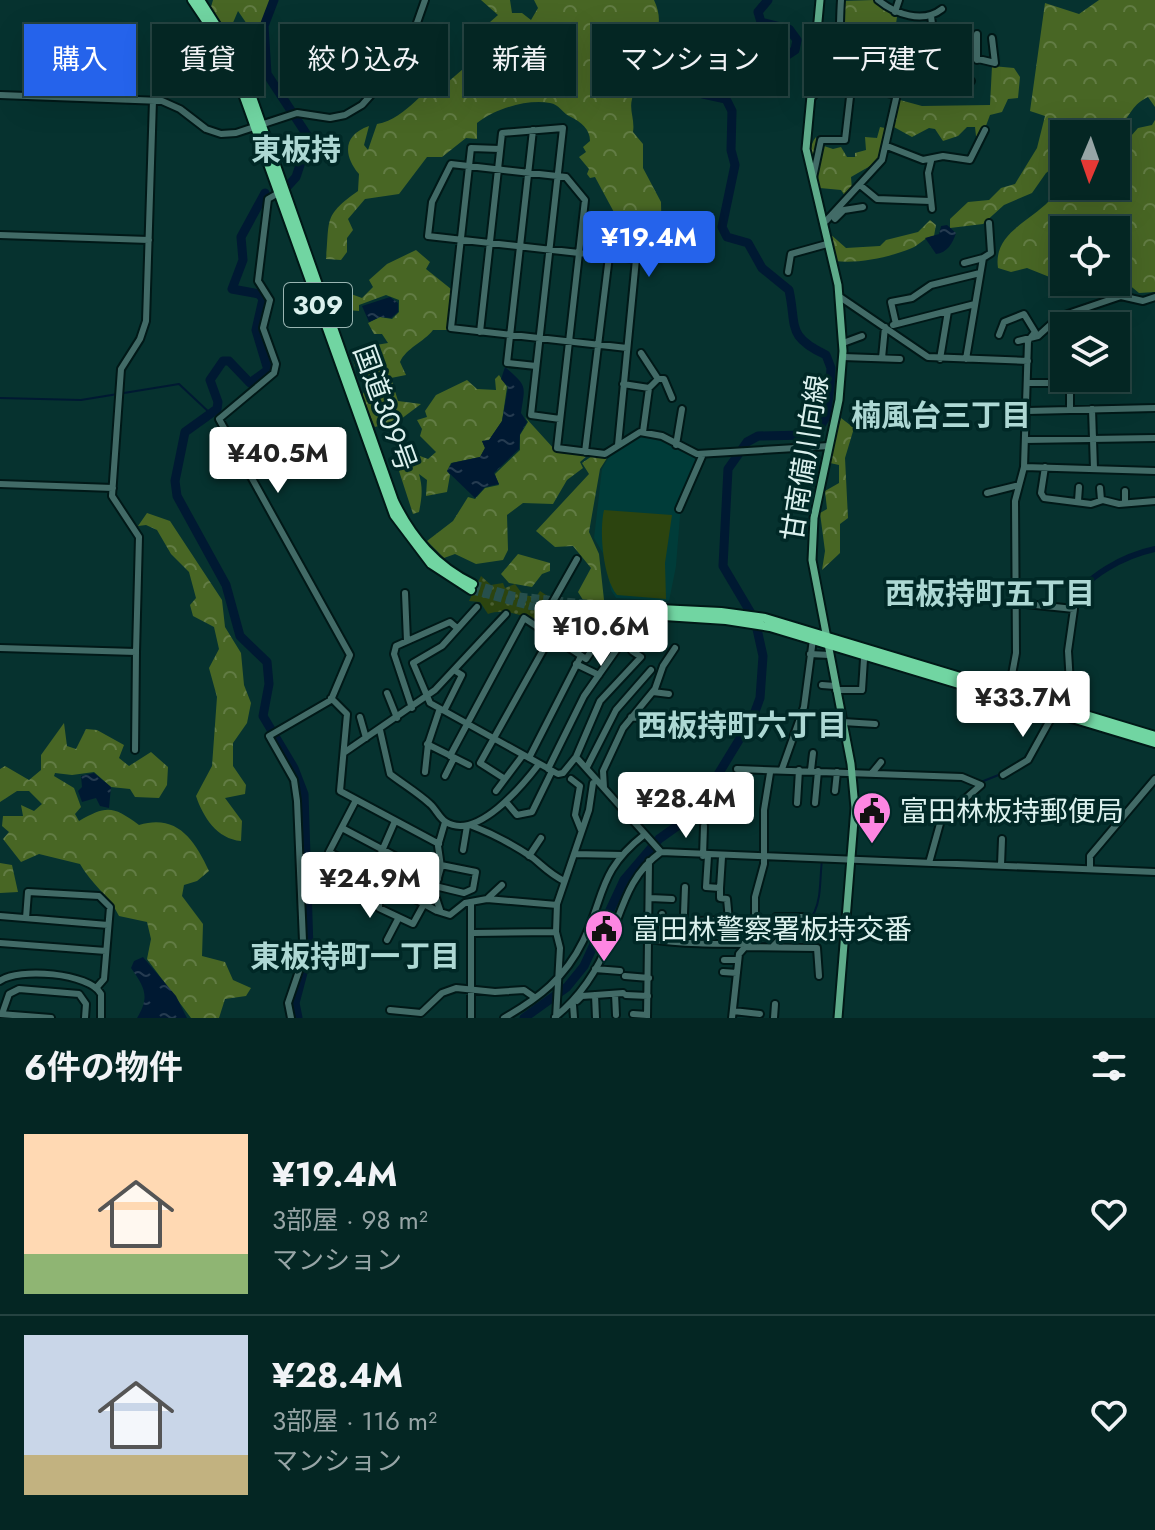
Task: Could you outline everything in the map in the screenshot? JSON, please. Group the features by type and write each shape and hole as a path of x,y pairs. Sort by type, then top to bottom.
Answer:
{"highway":[{"name":"国道309号","path":"192,0 223,46 259,126"},
{"name":"国道309号","path":"200,0 235,55 394,515 431,564 472,587"},
{"path":"618,610 724,616 782,626 1009,691 1155,743"},
{"path":"782,626 813,639 825,638 1059,710 1155,736"}],"main road":[{"name":"甘南備川向線","path":"820,0 806,149 840,297 843,357 839,400 814,518 812,551 825,638 852,773 855,808 838,1018"}],"street":[{"path":"0,95 153,100 174,105 216,133 236,133 297,113 338,117 362,105 410,50 425,0"},
{"path":"840,24 841,0"},
{"path":"878,0 895,12 931,16 942,9"},
{"path":"895,12 899,0"},
{"path":"931,16 932,24"},
{"path":"977,34 977,60"},
{"path":"972,58 995,63 992,38"},
{"path":"809,99 812,96"},
{"path":"813,182 821,140 845,141 851,96"},
{"path":"824,222 880,163 887,146 897,96"},
{"path":"135,750 139,537 114,505 113,488 121,369 140,339 146,321 153,100"},
{"path":"480,332 502,133 563,128 531,415 560,419"},
{"path":"533,130 507,363 536,366"},
{"path":"887,146 931,161 943,156 970,160 985,130"},
{"path":"500,149 475,145 471,148 451,328 627,348"},
{"path":"860,185 877,199 931,205 931,161"},
{"path":"618,445 636,259 596,255 579,253 549,249 428,236 432,202 451,164 566,177 585,200 579,253 569,342 560,419 557,448 605,454 643,432 662,436 689,452 703,454 829,446"},
{"path":"282,191 268,199 258,281 270,300 263,328 276,364 274,373 219,419 350,655 331,698 273,734 297,793 303,941 301,964 288,1003 291,1018"},
{"path":"824,222 831,222 844,210 863,207"},
{"path":"964,263 991,253 993,246 989,223"},
{"path":"0,235 149,240"},
{"path":"596,255 597,242"},
{"path":"788,272 791,254 827,244"},
{"path":"585,452 609,256"},
{"path":"966,359 983,258"},
{"path":"896,324 891,302 912,298 931,285 980,273"},
{"path":"1018,341 1028,341 1046,331 1059,317 1121,296 1143,301 1155,297"},
{"path":"840,297 928,357 1028,361"},
{"path":"885,327 975,304"},
{"path":"940,359 948,311"},
{"path":"999,335 1004,322 1024,314 1035,332 1028,341 1024,467 1015,501 1015,656 1009,691"},
{"path":"882,358 885,327"},
{"path":"843,343 862,336"},
{"path":"641,353 658,379"},
{"path":"843,357 900,359"},
{"path":"643,432 649,388 658,379 664,379 672,398"},
{"path":"1028,383 1070,383 1070,409"},
{"path":"623,384 649,388"},
{"path":"676,445 682,409"},
{"path":"1092,409 1094,469"},
{"path":"1027,411 1155,409"},
{"path":"1025,440 1155,438"},
{"path":"679,509 703,454"},
{"path":"1024,467 1155,471"},
{"path":"1045,467 1041,493 1044,498 1091,504 1101,500 1152,502 1148,493"},
{"path":"0,484 113,488"},
{"path":"987,493 1019,485"},
{"path":"1078,501 1079,487"},
{"path":"1100,488 1101,500"},
{"path":"1125,491 1125,503"},
{"path":"538,628 577,559"},
{"path":"405,593 407,641"},
{"path":"1003,775 1028,760 1059,710 1071,681 1068,651 1074,609 1016,603"},
{"path":"477,607 442,646 413,663 430,703 550,770 563,773 576,757 600,701 641,657 632,651 632,621"},
{"path":"345,752 428,696 506,614"},
{"path":"546,614 576,615 605,633"},
{"path":"445,776 467,724 524,618 589,659 610,624"},
{"path":"412,708 394,654 396,646 450,622 457,628"},
{"path":"505,779 480,763 551,636"},
{"path":"782,769 804,707 813,639"},
{"path":"0,648 136,652"},
{"path":"604,788 603,771 631,717 653,692 663,666 675,648"},
{"path":"506,802 517,815 532,812 584,696 617,649"},
{"path":"810,654 829,655"},
{"path":"496,791 526,757 581,656"},
{"path":"822,685 862,690 864,659"},
{"path":"610,661 625,674"},
{"path":"576,664 599,675"},
{"path":"587,767 616,710 649,673 632,667"},
{"path":"425,772 427,744 441,710 462,675 454,670"},
{"path":"653,692 669,694"},
{"path":"387,693 397,718"},
{"path":"331,698 347,711 340,791 439,844"},
{"path":"360,717 366,738"},
{"path":"631,717 663,721"},
{"path":"843,722 875,724"},
{"path":"380,730 390,774 430,803 445,822 468,825 529,856 546,873 564,881"},
{"path":"427,744 469,765"},
{"path":"813,753 815,803"},
{"path":"576,757 661,852 722,857 1155,872"},
{"path":"872,773 881,762"},
{"path":"463,850 468,825 506,802 539,764"},
{"path":"737,769 770,773 782,769 962,777 981,785 941,820 929,863"},
{"path":"797,803 799,770"},
{"path":"835,791 837,772"},
{"path":"755,944 754,920 770,773"},
{"path":"571,779 580,786 575,815 581,830"},
{"path":"1090,868 1090,856 1155,779"},
{"path":"556,1017 560,948 556,932 557,905 593,783"},
{"path":"356,800 329,852 424,904 450,915 471,902 487,899 557,905"},
{"path":"371,876 395,821"},
{"path":"440,910 434,898 441,865 439,844 445,822"},
{"path":"704,826 706,887 720,888"},
{"path":"342,828 383,849 436,883 464,893 473,889 476,872 441,865"},
{"path":"504,1018 543,995 557,979 582,943 599,892 622,855 645,836"},
{"path":"529,856 541,838"},
{"path":"1001,865 1002,839"},
{"path":"556,1017 595,969 611,939 625,894 649,861 661,852"},
{"path":"574,854 622,855"},
{"path":"722,857 720,898 727,899 727,944"},
{"path":"633,1014 647,1017 649,861"},
{"path":"354,866 348,882 379,899"},
{"path":"387,884 379,899 379,908 398,919 413,924 424,904"},
{"path":"487,899 502,885"},
{"path":"683,940 685,887"},
{"path":"26,918 28,892 99,896 110,907 104,979 97,987"},
{"path":"650,898 672,899"},
{"path":"471,902 471,1018"},
{"path":"684,906 696,907"},
{"path":"662,914 662,940"},
{"path":"0,916 108,925"},
{"path":"774,945 782,937 779,917 802,917"},
{"path":"387,940 398,919"},
{"path":"697,921 754,920"},
{"path":"473,933 556,932"},
{"path":"649,939 683,940 697,945 755,944 817,948 819,976"},
{"path":"0,943 106,951"},
{"path":"755,944 740,950 732,1014 760,1014"},
{"path":"724,960 738,960"},
{"path":"595,969 649,978"},
{"path":"723,972 737,973"},
{"path":"1,978 16,973 80,978 97,987 102,999 101,1018"},
{"path":"518,1010 557,979"},
{"path":"51,1018 1,1014 9,994 23,989 79,994 86,1004 85,1018"},
{"path":"391,1013 421,1013 446,990 524,990 534,997"},
{"path":"616,1015 621,994"},
{"path":"595,995 596,1018"},
{"path":"556,1017 582,996 648,996"},
{"path":"774,1018 775,1004"},
{"path":"573,1005 574,1018"}],"shaded area":[{"path":"639,437 656,438 697,459 681,504 676,566 669,601 616,598 611,590 604,555 594,538 602,469 610,455"}],"green space":[{"path":"213,0 275,0 267,28 264,24 247,24 238,11 232,24 222,24 211,7"},
{"path":"481,0 510,0 512,13 522,13 531,20 538,8 534,0 654,0 658,24 592,24 592,96 633,96 633,132 643,144 643,168 661,202 662,255 652,271 654,251 649,253 651,245 621,247 616,216 595,177 590,178 587,174 589,169 579,157 586,152 583,147 590,141 587,129 556,105 541,102 511,106 484,118 477,123 477,139 466,138 442,157 427,157 399,194 365,199 348,219 353,230 347,238 347,252 341,260 326,259 330,219 358,191 359,174 348,153 350,140 369,126 364,145 368,150 377,124 398,115 421,96 448,96 448,82 463,69 464,57 464,96 576,96 576,24 488,24 498,15"},
{"path":"874,0 897,17 896,24 841,24 842,1"},
{"path":"1099,0 1155,0 1155,107 1148,97 1135,106 1125,120 1050,120 1050,170 1032,193 1004,205 983,224 950,228 950,219 968,202 989,200 1001,188 1015,184 1037,148 1045,116 1030,111 1045,3 1079,14"},
{"path":"992,66 1014,68 1020,77 1018,98 1008,99 1002,112 990,115 981,139 976,136 975,127 967,127 958,136 943,141 935,129 929,128 912,137 892,126 900,100 922,106 990,105"},
{"path":"1155,120 1155,292 1139,293 1130,286 1130,216 1050,216 1050,277 1027,268 1011,272 998,268 998,256 1007,237 1050,200 1130,200 1130,137 1138,128 1152,125"},
{"path":"880,127 885,128 877,162 851,177 852,190 845,196 841,190 820,188 811,155 816,137 818,144 833,149 841,147 847,157 855,157 855,153 866,150 865,137 877,138"},
{"path":"930,220 936,225 934,236 912,248 874,259 835,261 829,233 846,248 880,246 886,240 918,232"},
{"path":"416,250 430,262 426,269 451,289 447,330 433,330 400,362 406,375 391,378 398,401 421,404 401,419 375,427 362,396 368,383 363,368 355,367 353,360 364,347 388,343 382,334 374,334 368,323 380,317 392,319 399,312 399,300 386,295 359,305 359,311 348,310 335,316 331,304 337,297 343,300 351,294 362,298 373,287 369,280 387,264"},
{"path":"499,375 507,387 502,421 489,440 482,441 485,448 480,457 451,463 447,471 450,475 447,492 426,496 427,480 419,474 421,502 419,512 413,514 399,471 420,456 428,459 436,452 420,436 422,429 417,420 427,417 425,411 436,395 467,380 477,389 496,390 495,379"},
{"path":"525,417 555,450 588,455 580,462 583,468 567,480 553,504 523,503 507,515 508,550 503,560 476,564 455,554 444,558 427,541 453,521 468,497 475,499 485,488 499,485 495,474 520,450 520,435 528,422"},
{"path":"841,418 854,428 845,458 848,518 840,524 840,553 822,570 825,551 820,513 827,509 825,491 839,483 839,465 830,463 829,457"},
{"path":"592,456 607,458 600,469 589,532 599,554 604,600 583,600 578,592 591,568 573,546 555,547 536,531 589,474 582,463"},
{"path":"604,510 672,515 665,563 666,599 617,595 608,578 603,554"},
{"path":"147,513 170,521 222,600 225,627 241,653 244,685 251,703 247,723 233,743 233,766 246,785 245,794 225,798 242,821 241,841 225,836 212,826 196,796 212,766 217,697 209,668 219,649 214,627 193,616 190,605 196,598 189,572 171,554 157,530 146,525 138,526"},
{"path":"518,554 550,563 550,571 542,574 532,587 509,583 501,574"},
{"path":"481,576 491,585 503,583 505,588 515,584 523,595 536,597 540,591 552,599 537,623 513,613 488,614 480,602 469,601"},
{"path":"64,723 67,746 76,749 86,729 97,730 124,745 119,758 129,766 151,752 168,767 167,785 159,798 135,797 130,789 111,787 94,772 72,775 55,773 54,776 74,788 81,807 75,814 79,821 103,810 116,811 139,825 164,823 174,826 197,849 209,871 197,881 184,885 182,896 203,924 202,956 225,962 233,980 251,988 246,996 225,999 219,1018 191,1018 147,959 151,939 147,922 119,916 80,864 39,854 21,862 3,839 9,832 2,826 3,816 23,816 21,805 34,811 42,804 29,791 17,791 0,802 0,769 5,766 29,780 41,770 41,755"},
{"path":"0,863 12,865 18,892 0,893"}],"water":[{"path":"947,225 956,233 955,237 946,250 936,254 925,238 939,234 941,226"},
{"path":"390,297 398,303 398,312 391,318 380,317 369,322 362,306"},
{"path":"505,367 523,387 521,413 527,422 520,434 519,449 494,473 499,484 485,487 475,498 447,471 452,463 480,457 485,448 482,441 489,440 502,421 508,387 501,379"},
{"path":"94,773 111,787 109,808 100,806 96,798 82,802 78,791 82,787 81,776"},
{"path":"143,957 176,996 187,1018 137,1018 145,998 140,981 131,968 134,961"}],"waterway":[{"path":"274,0 264,26 267,74 309,138 296,177 287,187"},
{"path":"524,1018 567,987 584,966 624,880 659,839 694,814 753,717 760,698 763,656 755,620 723,566 728,469 747,442 758,436 806,435 818,430 826,417 831,368 826,355 799,336 789,290 762,268 748,243 727,237 722,227 735,165 731,150 732,111 726,99 703,94 696,86 709,63 731,46 754,45 786,56 795,50 797,40 789,29 761,22 758,12 768,0"},
{"path":"265,193 241,237 243,260 232,289 259,294 263,299 256,330 268,370 250,383 229,361 223,361 210,380 218,402 217,409 185,432 175,481 177,496 226,585 240,636 267,662 269,684 263,716 294,768 304,794 309,950 295,1003 298,1018"},
{"path":"0,398 81,400 179,384 211,414"},
{"path":"1072,606 1077,595 1095,576 1132,556 1155,549"},
{"path":"1023,760 1035,742"},
{"path":"981,782 1001,774"},
{"path":"929,853 936,828"},
{"path":"882,858 927,859"},
{"path":"784,939 813,915 819,896 822,859"},
{"path":"760,944 774,942"}],"tunnel":[{"path":"473,584 514,596 618,607"},
{"path":"471,590 530,606 618,613"}],"place":[{"name":"富田林板持郵便局","path":"872,845"},
{"name":"富田林警察署板持交番","path":"604,963"}],"district":[{"name":"東板持","path":"296,149"},
{"name":"楠風台三丁目","path":"941,415"},
{"name":"西板持町五丁目","path":"990,593"},
{"name":"西板持町六丁目","path":"742,725"},
{"name":"東板持町一丁目","path":"355,956"}]}
